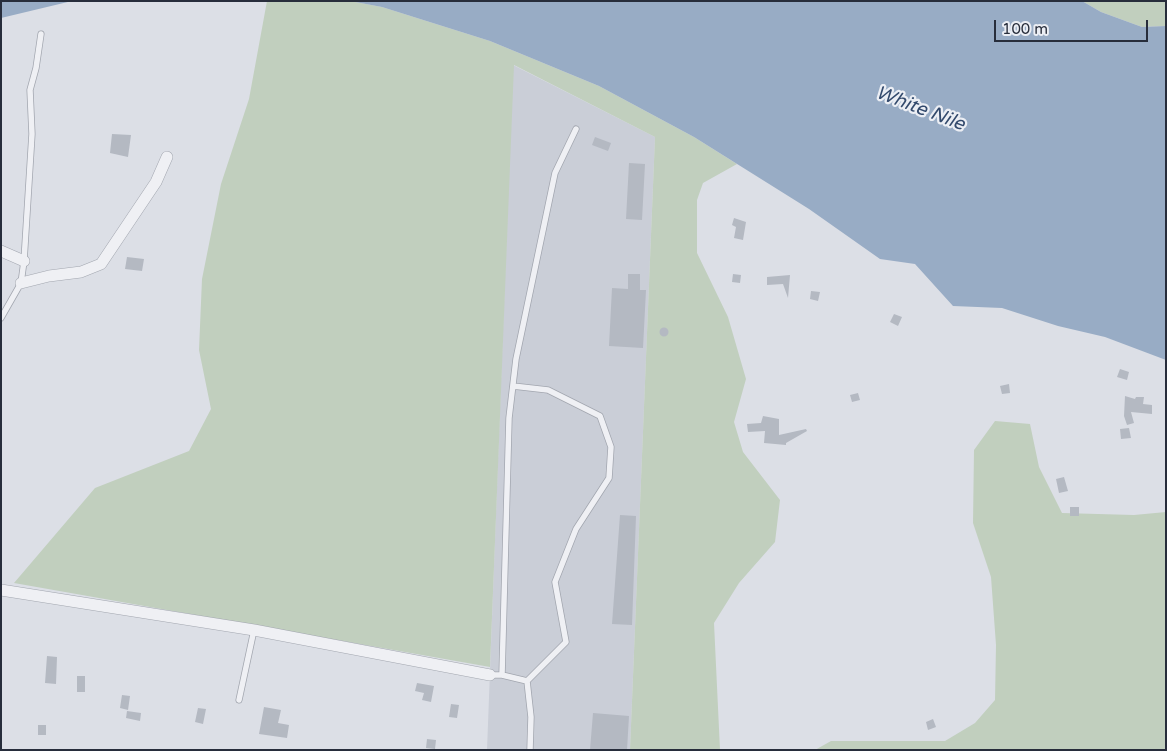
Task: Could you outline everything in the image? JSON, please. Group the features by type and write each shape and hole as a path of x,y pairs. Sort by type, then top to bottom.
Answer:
{"street":[{"path":"21,283 49,276 81,272 101,264 156,182 167,157"},
{"path":"1,251 24,261"},
{"path":"1,590 254,630 490,675"}],"lane":[{"path":"1,318 21,283 32,134 30,90 36,68 41,34"},
{"path":"502,675 509,418 516,359 555,173 576,129"},
{"path":"513,386 548,390 600,416 611,447 609,478 576,529 555,582 566,642 527,681 530,750"},
{"path":"239,700 254,630"},
{"path":"490,675 502,675 527,681"}],"shaded area":[{"path":"513,65 655,137 630,750 487,750"}],"green space":[{"path":"267,1 350,1 382,7 490,41 599,86 694,137 737,164 703,183 697,200 697,253 728,317 746,379 734,422 743,452 780,500 775,542 739,583 714,623 720,750 630,750 655,137 514,65 490,667 14,583 95,488 189,451 211,409 199,350 202,279 221,184 249,99"},
{"path":"1082,1 1166,1 1166,26 1142,27 1101,12"},
{"path":"995,421 1030,424 1039,467 1062,513 1134,515 1166,512 1166,750 815,750 831,741 945,741 975,723 995,700 996,645 991,577 973,523 974,450"}],"water":[{"path":"1,1 72,1 1,18"},
{"name":"White Nile","path":"350,1 1082,1 1101,12 1142,27 1166,26 1166,360 1105,337 1058,326 1002,308 953,306 915,264 880,259 809,209 694,137 599,86 490,41 382,7"}],"building":[{"path":"112,134 131,135 128,157 110,153"},
{"path":"595,137 611,143 608,151 592,145"},
{"path":"629,163 645,164 642,220 626,219"},
{"path":"734,218 746,222 743,240 734,238 736,227 732,225"},
{"path":"127,257 144,259 142,271 125,269"},
{"path":"628,274 640,274 640,290 646,290 643,348 609,346 612,288 628,289"},
{"path":"733,274 741,275 740,283 732,282"},
{"path":"790,275 788,298 783,284 767,285 767,277"},
{"path":"811,291 820,292 818,301 810,299"},
{"path":"894,314 902,317 898,326 890,322"},
{"path":"664,327 669,332 664,337 659,332"},
{"path":"1120,369 1129,372 1127,380 1117,377"},
{"path":"1009,384 1010,393 1002,394 1000,386"},
{"path":"858,393 860,400 852,402 850,395"},
{"path":"1125,396 1135,399 1136,397 1144,397 1143,404 1152,405 1152,414 1131,412 1134,423 1127,425 1124,416"},
{"path":"763,416 779,419 779,435 806,429 807,431 786,443 786,445 764,443 765,431 748,432 747,424 761,423"},
{"path":"1129,428 1131,438 1121,439 1120,429"},
{"path":"1064,477 1068,491 1059,493 1056,479"},
{"path":"1070,507 1079,507 1079,516 1070,516"},
{"path":"620,515 636,516 632,625 612,624"},
{"path":"47,656 57,657 56,684 45,683"},
{"path":"77,676 85,676 85,692 77,692"},
{"path":"417,683 434,686 431,702 422,700 424,693 415,691"},
{"path":"122,695 130,696 128,710 120,708"},
{"path":"451,704 459,705 457,718 449,717"},
{"path":"264,707 281,710 278,723 289,725 287,738 259,734"},
{"path":"198,708 206,709 203,724 195,722"},
{"path":"127,711 141,713 140,721 126,718"},
{"path":"593,713 629,716 627,750 590,750"},
{"path":"933,719 936,727 928,730 926,722"},
{"path":"38,725 46,725 46,735 38,735"},
{"path":"427,739 436,740 435,749 426,748"}]}
